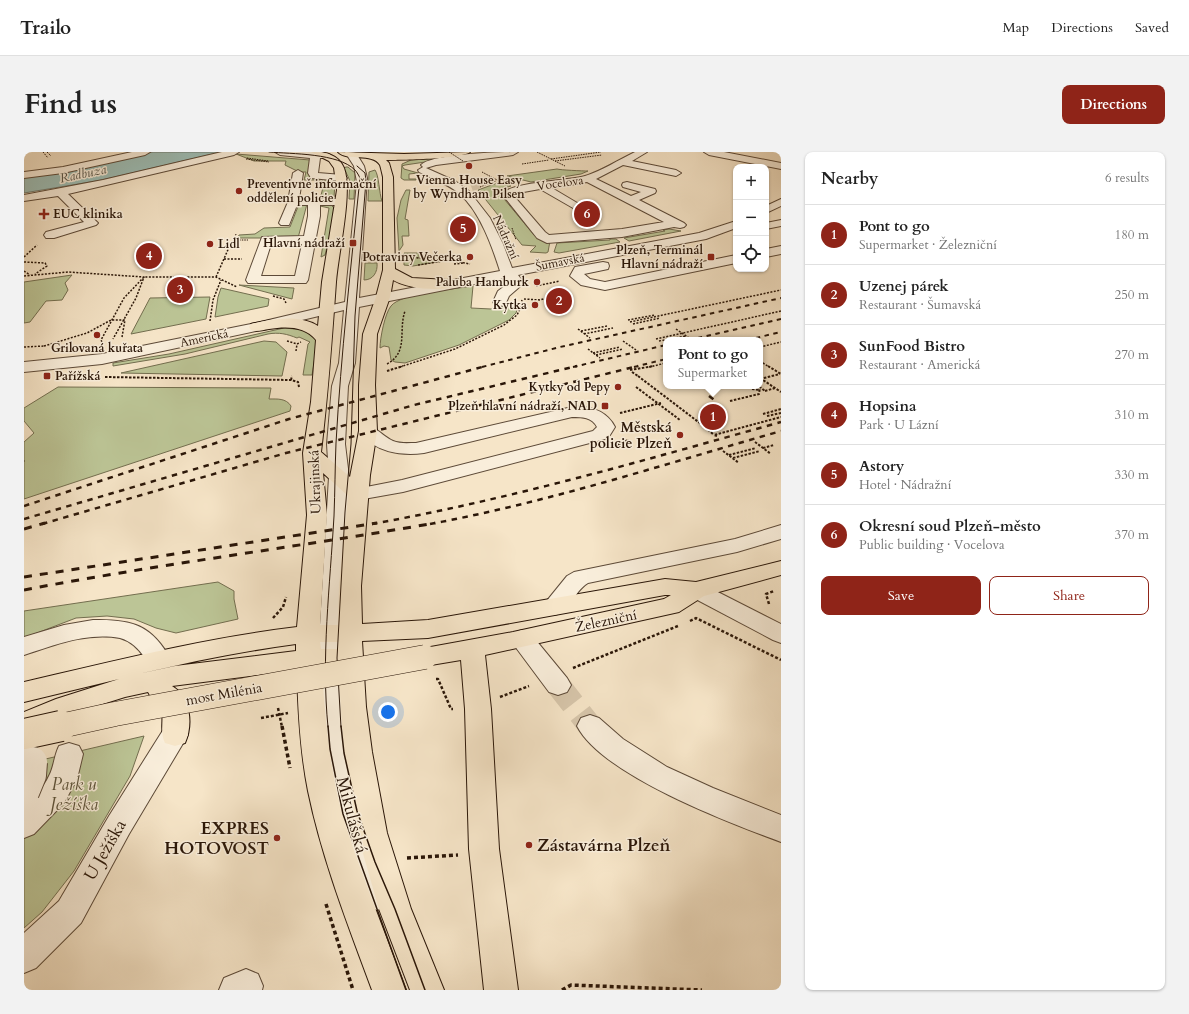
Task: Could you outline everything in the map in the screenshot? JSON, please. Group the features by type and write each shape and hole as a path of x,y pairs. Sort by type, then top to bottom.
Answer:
{"main road":[{"path":"341,173 346,161 360,154 395,152"},
{"path":"320,153 460,157"},
{"path":"320,153 333,159 341,173"},
{"path":"360,154 372,166 388,177"},
{"path":"330,646 350,586 358,494 368,431 367,385 370,334 383,297 389,270 388,177 384,163 360,154"},
{"path":"388,177 398,163 408,159 420,157"},
{"name":"Ukrajinská","path":"330,646 312,453 319,402 328,309 329,282 341,202 341,173"},
{"path":"389,270 394,275 406,281 449,284"},
{"path":"256,327 273,324 298,324 312,328 324,339"},
{"path":"312,453 358,494"},
{"name":"Železniční","path":"428,669 472,649 671,606 696,590 781,578"},
{"path":"24,724 65,706 125,687 393,632 428,628 553,608 664,587 696,590"},
{"path":"24,692 159,660 268,639 330,646"},
{"name":"Mikulášská","path":"330,646 315,750 322,790 332,830 389,990"},
{"name":"Mikulášská","path":"330,646 353,708 358,752 372,833 395,909 428,990"},
{"path":"472,649 478,709 484,849 501,990"},
{"name":"most Milénia","path":"24,734 122,713 428,669"},
{"path":"125,687 143,688 156,691 172,698 176,708 175,735"}],"street":[{"path":"24,168 106,152"},
{"path":"24,176 63,170 145,152"},
{"path":"24,198 61,193 105,184 234,152"},
{"path":"280,152 320,153 314,173 315,176 341,173"},
{"name":"Nádražní","path":"471,185 451,183 417,168 435,162 513,152"},
{"path":"588,179 642,152"},
{"path":"709,152 781,166"},
{"name":"Ukrajinská","path":"330,646 339,477 350,452 351,444 352,385 347,363 362,175 360,154"},
{"path":"622,162 676,173"},
{"path":"285,223 293,202 298,173"},
{"name":"Vocelova","path":"676,223 622,233 547,239 541,235 507,194 515,190 588,179 631,200 702,236"},
{"path":"627,184 651,191 631,200"},
{"name":"Nádražní","path":"471,185 465,193 484,218 511,275"},
{"path":"542,186 580,209"},
{"path":"50,235 92,223 61,193"},
{"path":"293,202 341,202"},
{"path":"309,240 266,240 253,280 301,280 314,216 314,202"},
{"path":"770,231 781,223"},
{"name":"Šumavská","path":"383,297 449,284 511,275 702,236 733,225"},
{"path":"714,245 580,270 577,276 586,282 605,286 733,260"},
{"path":"769,252 781,250"},
{"path":"500,302 503,294 517,283 511,275"},
{"path":"329,282 352,304 361,322 370,334"},
{"path":"328,309 346,311 352,304 383,297"},
{"name":"Americká","path":"24,367 102,359 256,327 328,309"},
{"path":"358,494 402,486 599,435 604,431 606,426 604,422 594,414 579,411 424,448 414,449 397,448 386,445 375,440 368,431"},
{"path":"553,608 575,581 582,577 737,545 781,532"},
{"path":"696,590 781,634"},
{"path":"24,646 50,636 68,632 91,629 117,629 135,634 151,646 159,660"},
{"path":"522,639 555,681"},
{"name":"Mikulášská","path":"330,646 333,732 346,803 369,873 412,990"},
{"path":"590,726 615,751 649,770 690,792 781,829"},
{"name":"U Ježíška","path":"24,956 70,912 119,825 175,735"},
{"path":"24,792 32,775 28,774 28,776 28,768 68,757 63,779 54,794 24,825"}],"path":[{"path":"449,152 460,157"},
{"path":"537,152 570,169"},
{"path":"550,159 601,152"},
{"path":"555,161 607,154"},
{"path":"244,157 261,159 270,162 248,160"},
{"path":"533,159 538,162"},
{"path":"471,185 492,178"},
{"path":"471,185 497,181"},
{"path":"216,276 236,234"},
{"path":"234,240 249,240"},
{"path":"404,257 449,260 468,263 472,266"},
{"path":"389,270 399,270 399,266 414,266 449,260"},
{"path":"24,262 45,263 47,266 37,273 24,277"},
{"path":"454,264 468,263"},
{"path":"24,272 30,275 48,273 106,273 144,278 216,276 238,288"},
{"path":"384,372 455,349 511,322 520,312 524,276 511,275"},
{"path":"104,345 101,340 124,298 144,278"},
{"path":"109,341 113,338 125,320 144,278"},
{"path":"210,321 213,300 221,280"},
{"path":"531,287 561,281"},
{"path":"525,299 540,300 574,290"},
{"path":"629,321 781,290"},
{"path":"385,365 394,362 401,354 402,320 407,306"},
{"path":"667,337 781,311"},
{"path":"651,312 665,322"},
{"path":"633,324 660,318"},
{"path":"43,346 87,333 111,320 125,320"},
{"path":"125,320 121,336 126,339"},
{"path":"581,331 607,326"},
{"path":"584,334 613,328"},
{"path":"578,329 590,338"},
{"path":"676,329 686,336"},
{"path":"681,337 686,336"},
{"path":"656,339 663,338"},
{"path":"659,341 663,340"},
{"path":"623,341 636,350"},
{"path":"763,346 781,342"},
{"path":"296,352 297,344"},
{"path":"630,346 635,345"},
{"path":"593,353 620,347"},
{"path":"588,349 600,358"},
{"path":"596,355 623,349"},
{"path":"763,363 781,374"},
{"path":"663,364 631,371 716,435 781,416"},
{"path":"768,366 774,364"},
{"path":"102,373 105,377 292,380 298,382 299,389"},
{"path":"763,378 781,374"},
{"path":"763,381 781,392"},
{"path":"636,387 680,420"},
{"path":"762,389 775,388"},
{"path":"752,389 760,390 759,394 752,389"},
{"path":"730,402 759,394"},
{"path":"763,414 781,409"},
{"path":"767,416 781,413"},
{"path":"755,442 771,454"},
{"path":"762,448 774,445"},
{"path":"729,455 756,448"},
{"path":"723,451 739,463"},
{"path":"733,458 760,451"},
{"path":"770,608 766,594 781,578"},
{"path":"270,620 283,607 288,593"},
{"path":"497,703 500,697 555,681 696,618 781,660"},
{"path":"428,669 438,679 448,702"},
{"path":"261,718 279,714"},
{"path":"400,858 463,854"},
{"path":"562,990 571,985 702,990"}],"green space":[{"path":"236,154 310,160 319,178 335,181 334,198 320,199 325,180 304,180 306,172 299,172 285,165 286,161 254,161"},
{"path":"451,156 402,166 404,169 418,173 409,174 409,179 416,180 404,180 401,178 402,164 411,160"},
{"path":"346,167 355,173 354,199 349,199 350,181 344,168"},
{"path":"557,169 588,171 581,174 531,182 507,176"},
{"path":"375,170 382,201 368,201 369,172"},
{"path":"500,182 505,182 511,186 497,190 498,194 500,194 534,235 538,238 550,241 548,252 530,252 536,246 522,245 478,190"},
{"path":"406,190 410,190 405,219 408,220 409,236 402,236 403,245 399,251 397,218 401,200"},
{"path":"299,204 307,204 298,238 238,238 239,235 255,234 264,228 290,227"},
{"path":"320,205 331,205 334,208 330,236 325,255 321,257 329,208"},
{"path":"669,229 681,231 629,241 624,238 665,231 663,230"},
{"path":"616,239 620,242 559,253 554,252 557,243"},
{"path":"404,253 419,253 419,258 449,260 413,266 404,265"},
{"path":"365,263 377,263 376,272 370,279 367,280 364,280"},
{"path":"72,275 65,283 68,290 62,300 46,301 30,322 24,323 24,282"},
{"path":"239,285 294,288 292,299"},
{"path":"473,286 471,308 491,309 498,306 518,307 516,313 509,320 459,345 405,363 391,360 389,347 384,346 380,348 382,332 387,314 391,306 397,302 417,295"},
{"path":"221,288 269,299 268,306 215,317"},
{"path":"210,297 206,319 131,334 150,298"},
{"path":"284,328 306,330 318,339 312,375 303,375 308,344 310,342 299,337 297,338 279,333 272,333 185,354 113,366 113,363 169,354"},
{"path":"264,341 276,342 287,352 282,376 121,373"},
{"path":"58,387 271,388 269,399 284,400 291,406 290,411 24,499 24,442 34,433 24,421 24,408"},
{"path":"218,582 234,591 238,619 176,633 156,628 134,619 107,616 76,618 24,638 24,611"},
{"name":"Park u Ježíška","path":"144,736 130,776 74,871 42,912 24,928 24,804 37,761"}],"water":[{"name":"Radbuza","path":"153,152 221,152 102,180 24,193 24,178"}],"tunnel":[{"path":"471,186 479,183"},
{"path":"558,685 590,726"}],"tram line":[{"path":"269,152 314,155 338,160 355,170 360,178 343,343 336,443 334,516 328,595 325,674 328,727"},
{"path":"341,727 337,658 345,512 351,444 355,316 366,181 365,173 357,166"},
{"path":"328,726 330,749 343,814 406,990"},
{"path":"341,726 344,753 357,811 375,862 395,909 425,990"}],"railway":[{"path":"482,367 560,347 781,298"},
{"path":"702,337 781,319"},
{"path":"760,337 781,332"},
{"path":"573,367 663,346"},
{"path":"638,366 663,360"},
{"path":"24,506 289,419 486,366"},
{"path":"24,519 414,405 577,366"},
{"path":"42,524 286,453 638,366"},
{"path":"634,367 638,366"},
{"path":"709,396 717,402"},
{"path":"372,524 527,491 781,422"},
{"path":"434,523 563,494 781,431"},
{"path":"24,529 45,523"},
{"path":"24,577 377,523"},
{"path":"24,590 126,572 434,523"},
{"path":"430,524 434,523"}],"place":[{"name":"Vienna House Easy by Wyndham Pilsen","path":"469,166"},
{"name":"Preventivně informační oddělení policie","path":"239,191"},
{"name":"EUC klinika","path":"44,214"},
{"name":"Okresní soud Plzeň-město","path":"587,214"},
{"name":"Astory","path":"463,229"},
{"name":"Hlavní nádraží","path":"353,243"},
{"name":"Lidl","path":"210,244"},
{"name":"Hopsina","path":"149,256"},
{"name":"Potraviny Večerka","path":"470,257"},
{"name":"Plzeň, Terminál Hlavní nádraží","path":"711,257"},
{"name":"Paluba Hamburk","path":"537,282"},
{"name":"SunFood Bistro","path":"180,290"},
{"name":"Uzenej párek","path":"559,301"},
{"name":"Kytka","path":"535,305"},
{"name":"Grilovaná kuřata","path":"97,335"},
{"name":"Pařížská","path":"47,376"},
{"name":"Kytky od Pepy","path":"618,387"},
{"name":"Plzeň hlavní nádraží, NAD","path":"605,406"},
{"name":"Pont to go","path":"713,417"},
{"name":"Městská policie Plzeň","path":"680,435"},
{"name":"EXPRES HOTOVOST","path":"277,838"},
{"name":"Zástavárna Plzeň","path":"529,845"}]}
